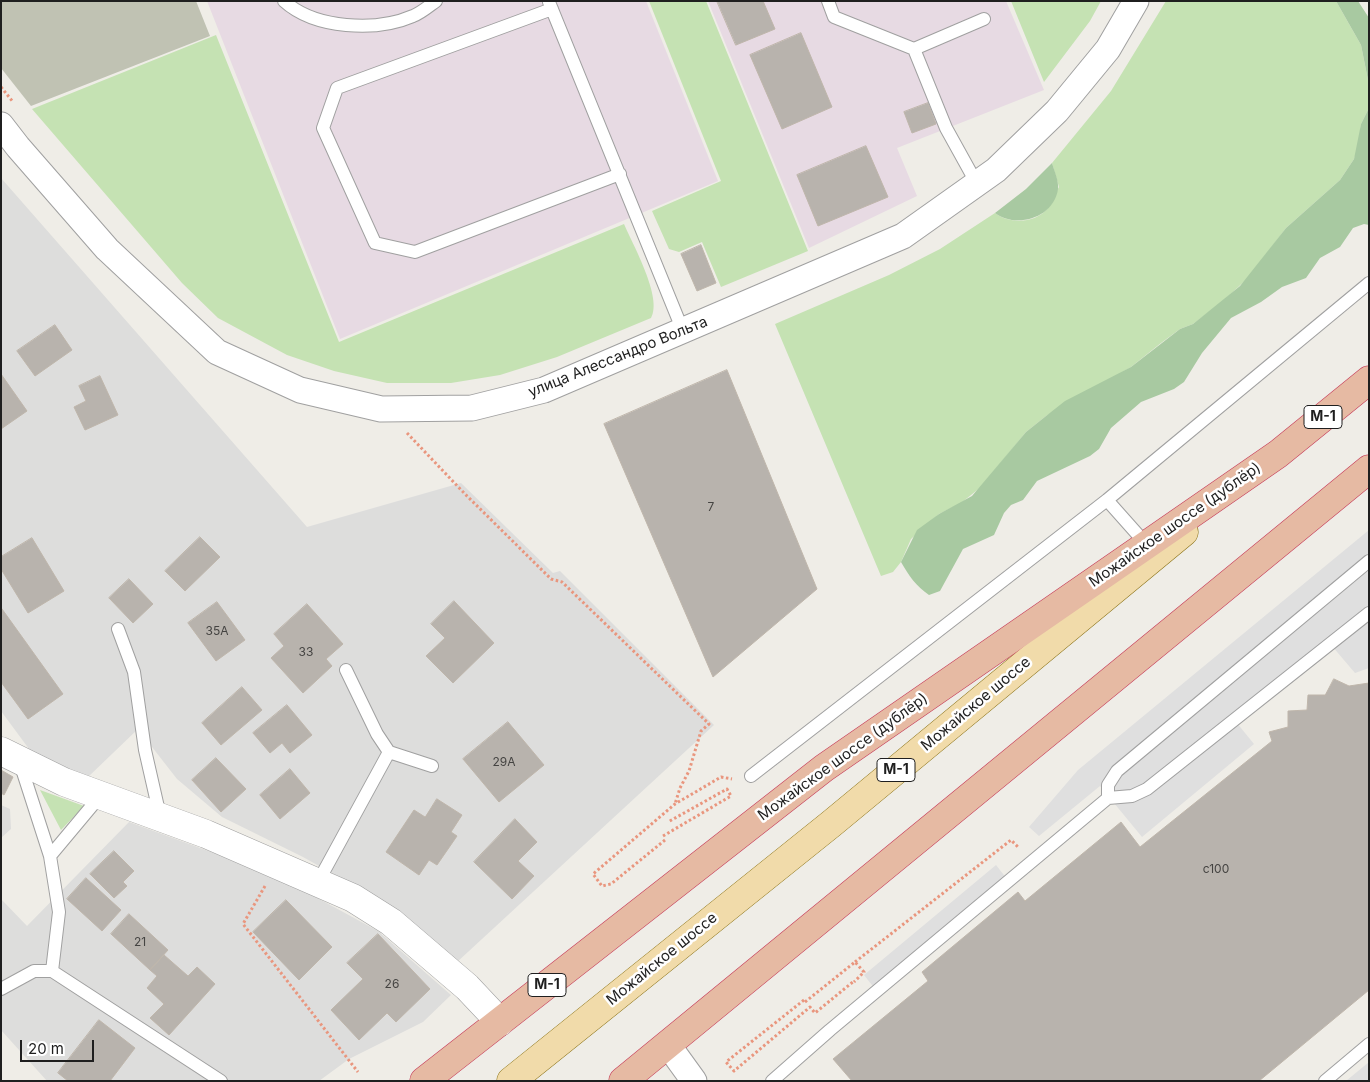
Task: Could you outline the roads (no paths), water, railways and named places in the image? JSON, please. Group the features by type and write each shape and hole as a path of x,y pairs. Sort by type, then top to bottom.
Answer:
{"highway":[{"name":"Можайское шоссе","path":"1278,454 1369,380"},
{"name":"Можайское шоссе (дублёр)","path":"424,1081 824,768 1278,454"},
{"path":"623,1081 1369,469"},
{"path":"630,1081 658,1053"}],"main road":[{"name":"Можайское шоссе","path":"511,1081 832,824 1278,454"}],"street":[{"name":"улица Алессандро Вольта","path":"1,125 107,250 217,352 300,390 381,409 472,408 544,390 903,236 996,170 1057,111 1108,50 1136,1"},
{"path":"10,756 64,782 206,834 353,898 390,922 467,987 500,1022"},
{"path":"658,1053 694,1081"}],"lane":[{"path":"284,1 290,7 329,24 372,26 414,16 436,1"},
{"path":"828,1 834,17 914,49 984,19"},
{"path":"620,174 416,252 375,242 323,128 337,88 551,5 620,174 635,217 683,331"},
{"path":"914,49 946,128 977,184"},
{"path":"750,776 1107,500 1369,283"},
{"path":"1107,500 1147,545"},
{"path":"1108,798 1108,785 1117,771 1369,561"},
{"path":"772,1081 830,1030 1108,798 1132,796 1147,789 1369,613"},
{"path":"118,629 134,672 145,750 160,816"},
{"path":"346,670 377,734 389,752 432,766"},
{"path":"318,882 389,752"},
{"path":"10,756 50,856 59,912 52,971"},
{"path":"50,856 101,795"},
{"path":"1,989 34,971 52,971 221,1081"},
{"path":"1325,1081 1369,1044"}]}
